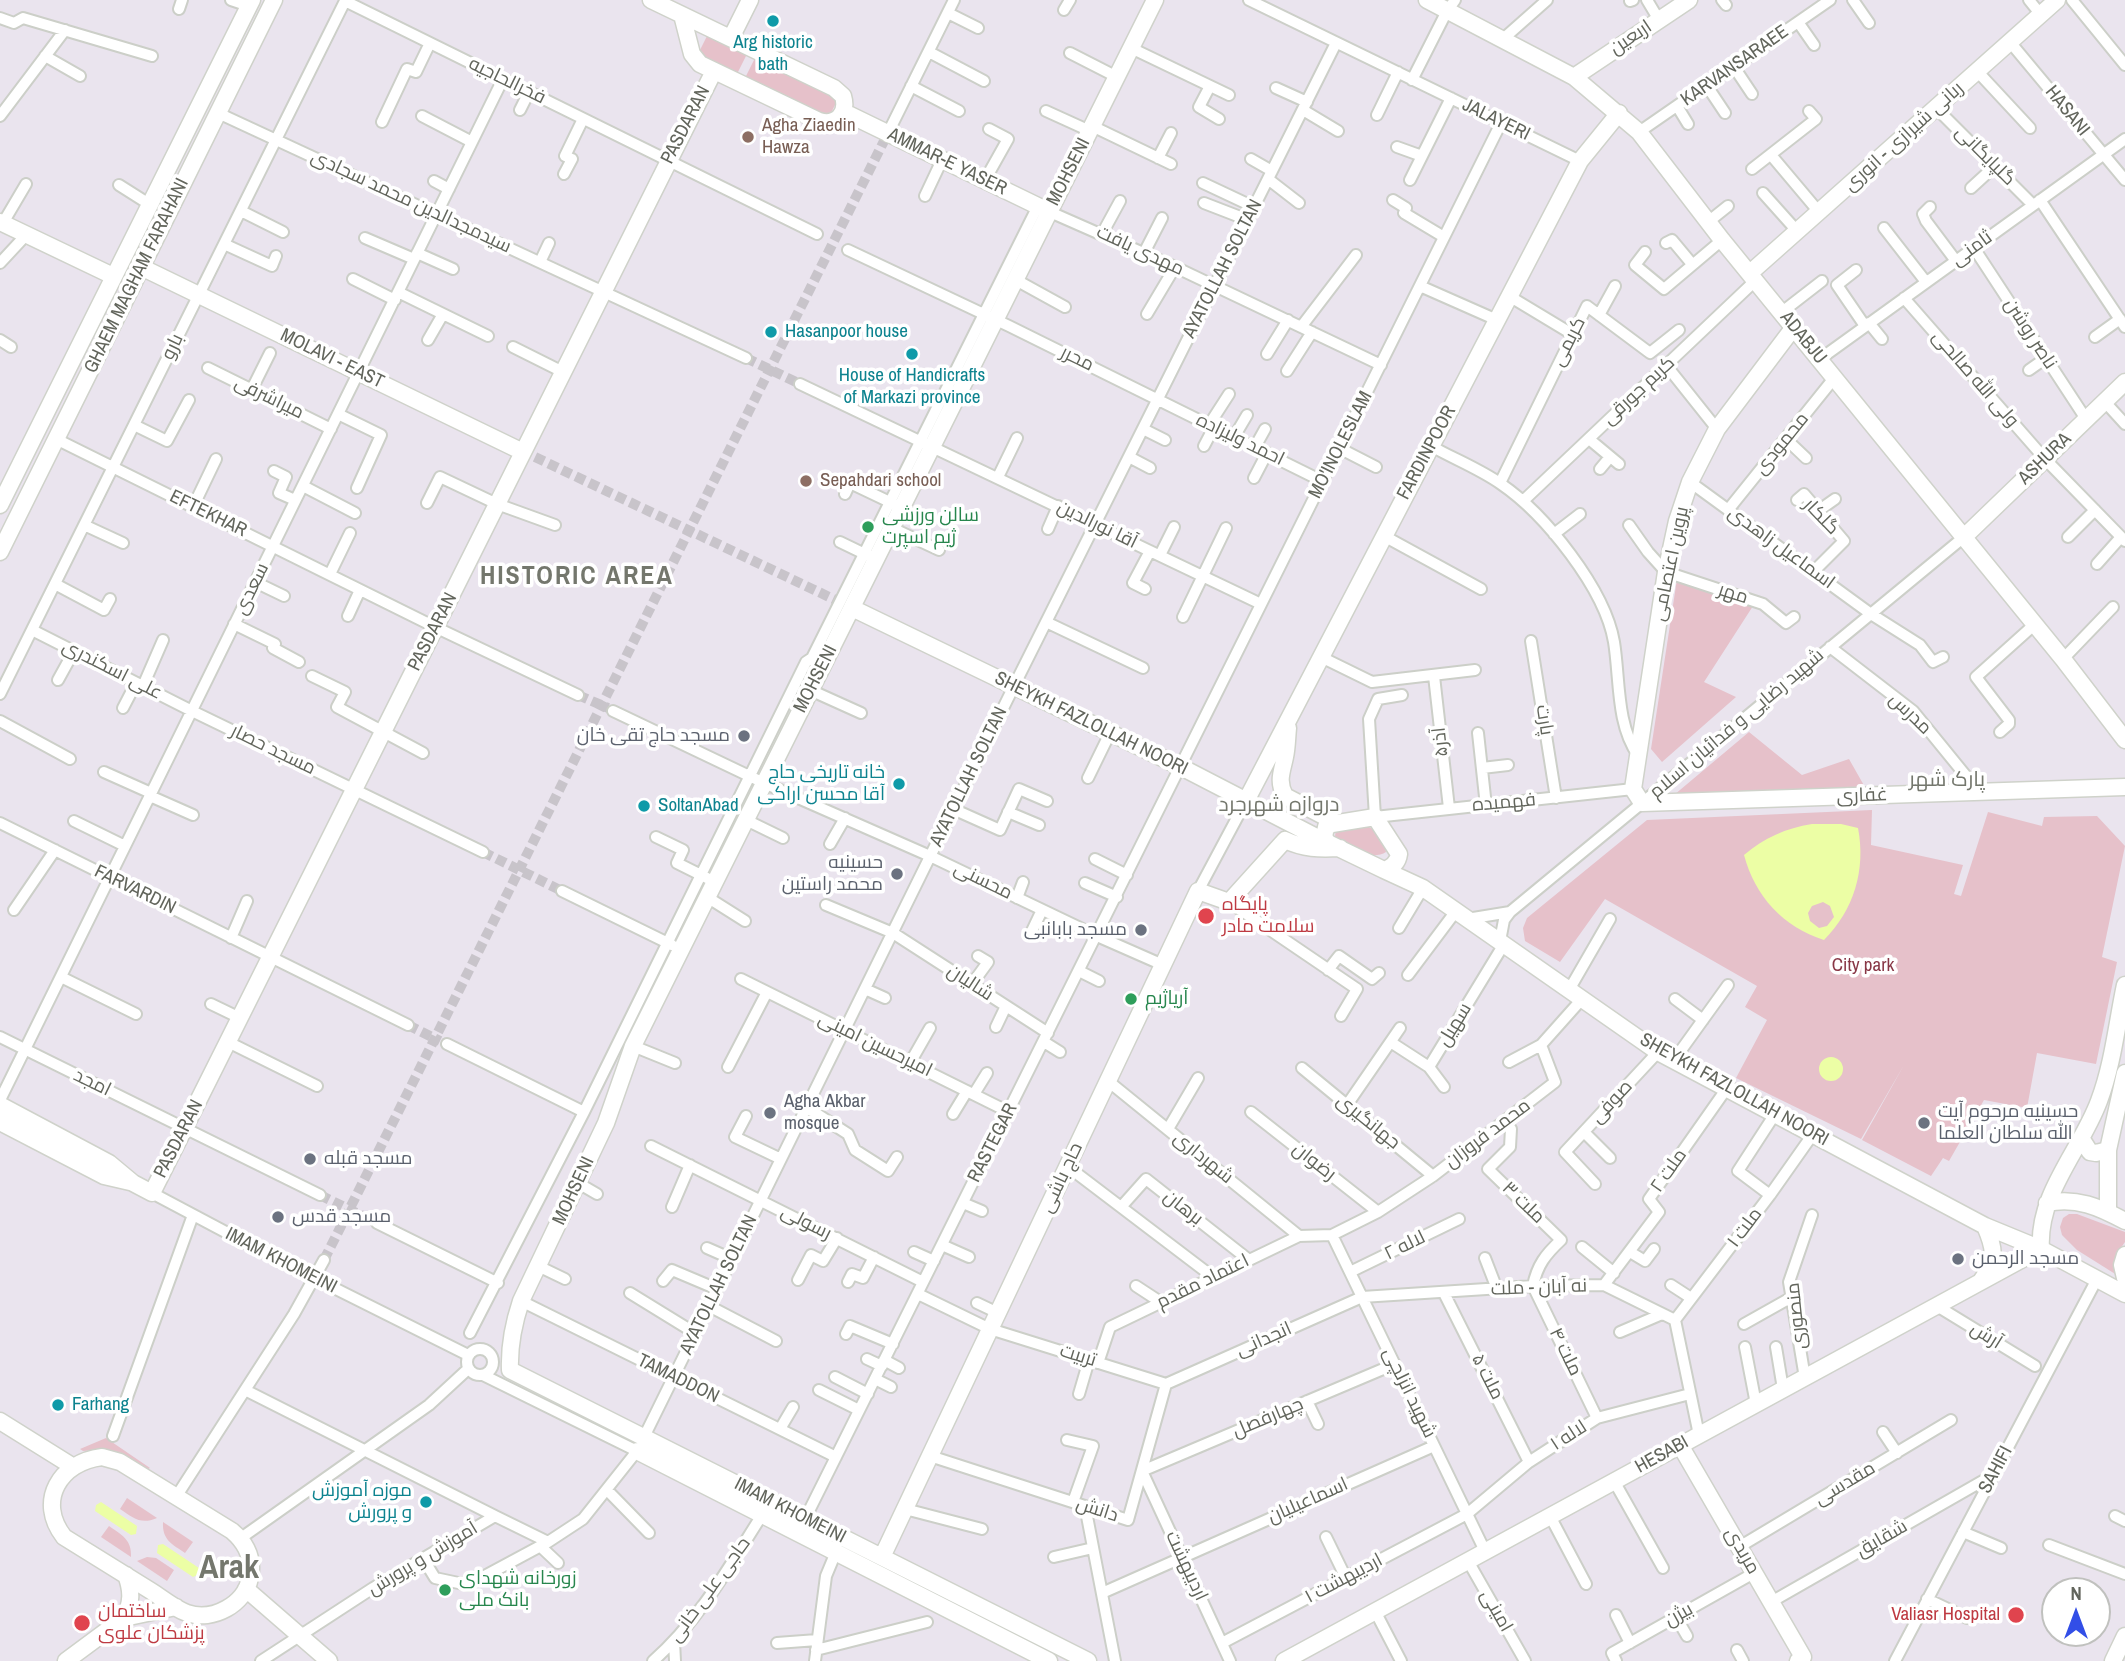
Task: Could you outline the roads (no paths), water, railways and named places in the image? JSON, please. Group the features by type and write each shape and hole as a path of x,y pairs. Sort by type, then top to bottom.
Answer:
{"street":[{"path":"232,0 250,3"},
{"name":"GHAEM MAGHAM FARAHANI","path":"0,552 274,0"},
{"path":"651,0 713,29 839,92 845,101 844,112 836,121 825,123 700,64 692,54 682,15"},
{"path":"731,38 750,0"},
{"path":"888,133 954,0"},
{"name":"MOHSENI","path":"510,1370 512,1327 521,1301 606,1123 633,1046 675,946 707,897 708,878 746,820 757,780 810,690 852,608 870,557 1044,209 1089,128 1147,0"},
{"name":"MOHSENI","path":"1114,76 1155,0"},
{"name":"JALAYERI","path":"1249,0 1580,161"},
{"name":"ADABJU","path":"1427,0 1451,5 1503,39 1574,77 1639,132 1722,240 2035,624 2125,740"},
{"path":"1503,39 1547,0"},
{"path":"1647,0 1659,20"},
{"name":"اربعین","path":"1574,77 1689,0"},
{"name":"KARVANSARAEE","path":"1639,132 1830,0"},
{"path":"1853,0 1869,23"},
{"path":"2029,0 2041,15"},
{"name":"ربانی شیرازی - انوری","path":"1753,277 1797,232 2057,0"},
{"path":"2072,0 2125,65"},
{"name":"فخرالحاجیه","path":"345,1 817,234"},
{"name":"بارو","path":"0,694 345,1"},
{"name":"GHAEM MAGHAM FARAHANI","path":"0,505 250,3"},
{"path":"1412,79 1451,5"},
{"path":"948,13 978,28"},
{"path":"0,18 14,23 23,18 152,56"},
{"path":"1798,22 1814,45"},
{"path":"0,116 65,30"},
{"name":"HASANI","path":"2010,42 2125,180"},
{"path":"382,121 407,69 416,72 430,43"},
{"name":"AYATOLLAH SOLTAN","path":"640,1444 1014,686 1336,43"},
{"path":"1131,48 1229,95"},
{"path":"929,52 984,81"},
{"path":"1070,54 1114,76"},
{"path":"45,55 80,76"},
{"path":"1734,67 1752,94"},
{"name":"PASDARAN","path":"152,1193 497,504 528,454 563,372 714,71"},
{"path":"1977,71 2030,128"},
{"path":"1377,114 1398,72"},
{"name":"سعدی","path":"0,1100 503,79"},
{"path":"911,86 959,111"},
{"path":"1210,86 1199,107 1219,119"},
{"path":"1707,86 1725,113"},
{"path":"1276,88 1338,131"},
{"path":"520,110 529,92"},
{"path":"1410,180 1451,98"},
{"path":"1677,106 1688,124"},
{"name":"گلپایگانی","path":"1936,108 1995,166 2037,202 2122,323"},
{"path":"1046,110 1171,164"},
{"path":"1752,169 1816,120 1809,111"},
{"name":"AMMAR-E YASER","path":"844,112 1044,209"},
{"name":"سیدمجدالدین محمد سجادی","path":"218,113 746,358"},
{"name":"FARDINPOOR","path":"1246,800 1580,161 1619,113"},
{"path":"422,116 472,142"},
{"path":"564,174 572,159 565,156 583,119"},
{"name":"MO'INOLESLAM","path":"1181,767 1501,123"},
{"path":"985,180 1008,139 989,129"},
{"path":"1158,158 1171,133"},
{"name":"ثامنی","path":"1820,359 2125,139"},
{"path":"1397,147 1422,156"},
{"path":"1771,155 1819,212"},
{"path":"1251,159 1299,203"},
{"path":"925,196 943,160"},
{"path":"1971,188 1995,166"},
{"path":"434,181 449,189"},
{"path":"1203,183 1254,207"},
{"path":"26,184 1,222 113,276"},
{"path":"119,185 149,204"},
{"path":"1763,193 1797,232"},
{"path":"1393,200 1406,208 1404,213 1444,237"},
{"path":"1102,234 1120,201"},
{"path":"1204,203 1248,220"},
{"path":"1709,222 1728,206"},
{"path":"1930,207 1923,214 1926,221 1956,261"},
{"name":"MOHSENI","path":"989,317 1016,279 1044,209"},
{"name":"مهدی یافت","path":"1044,209 1175,267 1381,365"},
{"path":"241,211 283,232"},
{"path":"1144,253 1162,218"},
{"path":"1884,228 1926,282"},
{"path":"0,262 27,234"},
{"path":"365,238 453,270"},
{"path":"1666,243 1672,240 1692,264"},
{"path":"1645,252 1635,265 1664,289 1722,240"},
{"path":"540,262 549,243"},
{"path":"224,244 272,266 276,256"},
{"name":"ناصر روشن","path":"1974,248 2086,419"},
{"name":"محرر","path":"848,250 1158,399"},
{"path":"1287,371 1306,329 1356,255"},
{"name":"MOLAVI - EAST","path":"141,267 528,454"},
{"path":"1147,314 1175,267"},
{"path":"1856,270 1837,285 1867,325 1882,339"},
{"name":"کریم جورقی","path":"1523,501 1666,366 1753,277"},
{"path":"353,279 443,314 488,336"},
{"path":"1016,279 1065,307"},
{"path":"1782,312 1822,281"},
{"path":"1420,286 1497,320"},
{"path":"1599,316 1615,286"},
{"path":"1510,296 1572,334"},
{"path":"1850,304 1859,296"},
{"name":"ولی الله صالحی","path":"1905,298 2045,459 2123,539"},
{"name":"کریمی","path":"1500,483 1587,306 1650,353 1679,330"},
{"path":"428,340 443,314"},
{"path":"1267,354 1287,320"},
{"path":"2095,337 2122,323"},
{"name":"پروین اعتصامی","path":"1637,796 1638,755 1666,572 1677,521 1690,482 1717,429 1794,327"},
{"path":"0,340 10,347"},
{"path":"513,347 563,372"},
{"path":"252,389 270,353"},
{"path":"2029,370 2046,358"},
{"path":"1666,366 1717,429"},
{"name":"میراشرفی","path":"208,368 331,429"},
{"name":"محمودی","path":"1728,510 1835,377"},
{"name":"ASHURA","path":"1964,537 2125,382"},
{"name":"آقا نورالدین","path":"800,384 1261,604"},
{"path":"1204,446 1229,394"},
{"name":"احمد ولیزاده","path":"1158,399 1322,481"},
{"path":"134,425 167,441 190,400"},
{"path":"2105,402 2125,424"},
{"path":"338,414 381,435 356,488"},
{"path":"1234,437 1247,415"},
{"path":"1143,429 1165,440"},
{"path":"1255,447 1265,429"},
{"path":"999,477 1017,438"},
{"name":"EFTEKHAR","path":"56,439 435,627 579,695"},
{"path":"1589,439 1615,460 1600,469"},
{"path":"1786,439 1806,457"},
{"path":"1431,446 1500,483 1523,501 1566,547 1589,583 1613,638 1623,717 1629,743 1638,755"},
{"path":"1339,448 1376,467"},
{"path":"1254,478 1267,453"},
{"path":"1129,457 1150,468"},
{"path":"193,507 216,459"},
{"path":"274,471 286,477 279,493 295,500"},
{"path":"427,503 440,477 497,504 555,525"},
{"name":"اسماعیل زاهدی","path":"1690,482 1871,614 1920,645 1933,662 1943,657"},
{"path":"845,494 850,483 896,505"},
{"path":"303,486 355,513"},
{"name":"گلکار","path":"1797,500 1804,494 1844,541 1813,572"},
{"path":"1818,511 1835,499"},
{"name":"MOHSENI","path":"870,557 892,528 896,505"},
{"path":"1048,529 1058,506"},
{"path":"2068,537 2095,510"},
{"path":"1554,534 1580,514"},
{"path":"84,525 123,542"},
{"path":"1629,525 1666,572"},
{"path":"1145,589 1133,583 1174,527"},
{"path":"892,528 939,551"},
{"path":"1183,617 1226,528"},
{"path":"330,575 350,533"},
{"path":"1384,536 1481,589"},
{"name":"شهید رضایی و فدائیان اسلام","path":"1510,912 1637,796 1830,647 1964,537"},
{"path":"2096,564 2123,539"},
{"path":"470,1333 584,1112 675,946 870,557 840,542"},
{"name":"مهر","path":"1666,572 1763,604 1786,623 1794,617"},
{"path":"255,582 284,596"},
{"path":"55,584 104,610 110,599"},
{"path":"348,617 360,590"},
{"path":"2063,659 2113,607"},
{"name":"SHEYKH FAZLOLLAH NOORI","path":"852,608 1423,888 1658,1052 1986,1226 2041,1249 2125,1294"},
{"path":"1046,622 1143,668"},
{"path":"234,624 275,644 273,648 299,662"},
{"path":"2000,732 2009,720 1976,677 2035,624"},
{"name":"علی اسکندری","path":"32,630 192,711"},
{"path":"122,708 140,684 163,640"},
{"name":"پارت","path":"1531,641 1556,798"},
{"name":"مدرس","path":"1830,647 1913,711 1979,792"},
{"path":"58,680 74,651"},
{"path":"1321,657 1373,682 1475,670"},
{"path":"111,670 117,658"},
{"path":"312,676 345,692 337,707 423,753"},
{"name":"آذر۵","path":"1434,676 1448,808"},
{"path":"810,690 861,713"},
{"path":"1334,846 1324,837 1324,830 1329,825 1375,817 1370,719 1378,699 1402,695"},
{"name":"مسجد حصار","path":"192,711 483,852"},
{"name":"محسنی","path":"613,711 757,780 930,856 1163,965"},
{"path":"1288,719 1285,755 1279,776 1281,788 1285,796 1337,823"},
{"path":"0,721 70,759"},
{"path":"1088,778 1110,733"},
{"path":"1478,733 1486,806"},
{"path":"1482,768 1508,765"},
{"name":"RASTEGAR","path":"805,1518 1181,767"},
{"path":"104,772 193,815"},
{"name":"غفاری","path":"1637,796 1979,792 2125,787"},
{"path":"953,809 1000,830 1019,789 1047,801"},
{"name":"فهمیده","path":"1375,817 1556,798 1637,796"},
{"name":"حاج باشی","path":"882,1557 1198,891 1246,800"},
{"path":"1009,812 1039,825"},
{"name":"SHEYKH FAZLOLLAH NOORI","path":"1375,817 1423,888"},
{"path":"830,844 845,818"},
{"path":"746,820 783,838"},
{"path":"74,821 125,846"},
{"name":"FARVARDIN","path":"0,823 408,1026"},
{"path":"656,837 683,850 677,863 708,878"},
{"path":"1228,902 1285,840 1298,847 1311,849 1334,846"},
{"path":"14,910 55,850"},
{"path":"1384,870 1394,865 1399,854"},
{"path":"1095,859 1127,875"},
{"path":"1017,898 1023,882"},
{"path":"1085,883 1117,897"},
{"path":"1399,928 1423,888"},
{"path":"562,891 675,946"},
{"path":"1198,891 1228,902 1357,989 1341,1016"},
{"path":"707,897 745,920"},
{"path":"231,938 247,901"},
{"name":"شالیان","path":"826,905 892,933 1006,1006 1060,1052"},
{"path":"1032,931 1042,910"},
{"path":"1408,975 1462,915 1510,912"},
{"path":"1502,943 1504,920 1510,912"},
{"path":"1509,1062 1541,1045 1576,994 1610,919"},
{"name":"سهیل","path":"1392,1043 1429,1068 1502,943"},
{"path":"972,984 988,962 978,956"},
{"path":"1328,970 1339,956 1372,979 1379,973"},
{"path":"1079,971 1099,981"},
{"path":"61,977 136,1014"},
{"name":"امیرحسین امینی","path":"741,979 1009,1112"},
{"path":"1674,1060 1728,985"},
{"path":"2041,1249 2040,1224 2047,1203 2100,1100 2125,985"},
{"path":"865,989 885,998"},
{"path":"729,1067 767,992"},
{"path":"1675,999 1703,1020"},
{"path":"211,1004 240,1018"},
{"path":"996,1027 1006,1006"},
{"path":"910,1063 930,1028"},
{"path":"1347,1105 1400,1028"},
{"name":"امجد","path":"0,1037 320,1195"},
{"path":"228,1042 317,1086"},
{"path":"447,1044 584,1112"},
{"name":"محمد فروزان","path":"1332,1235 1378,1212 1433,1176 1555,1082 1541,1045"},
{"path":"633,1046 675,1063"},
{"name":"صوفی","path":"1595,1184 1564,1153 1658,1052"},
{"name":"جهانگیری","path":"1302,1068 1433,1176"},
{"path":"1429,1068 1444,1087"},
{"path":"953,1114 987,1073"},
{"path":"2108,1211 2108,1150 2125,1073"},
{"path":"1168,1129 1198,1078"},
{"name":"شهرداری","path":"1108,1081 1299,1236"},
{"name":"ملت ۲","path":"1604,1285 1659,1212 1649,1199 1727,1088"},
{"name":"IMAM KHOMEINI","path":"0,1105 109,1163 133,1182 193,1215 314,1279 468,1355"},
{"path":"806,1107 848,1134 855,1150 888,1171 897,1157"},
{"name":"رضوان","path":"1251,1112 1378,1212"},
{"path":"1770,1195 1738,1171 1775,1114"},
{"path":"746,1116 735,1137 781,1159"},
{"name":"ملت ۳","path":"1505,1121 1511,1129 1510,1147 1488,1169 1561,1240 1538,1265 1532,1286"},
{"name":"IMAM KHOMEINI","path":"0,1122 104,1176 133,1182"},
{"path":"1584,1132 1610,1158"},
{"name":"ملت ۱","path":"1675,1320 1813,1134"},
{"path":"2081,1138 2090,1152 2108,1150"},
{"name":"رسولی","path":"651,1146 923,1282"},
{"path":"672,1207 690,1165"},
{"path":"1068,1166 1213,1277"},
{"name":"برهان","path":"1121,1207 1146,1178 1249,1260"},
{"path":"578,1183 597,1194"},
{"path":"2047,1203 2084,1202 2125,1221"},
{"path":"963,1203 982,1211"},
{"path":"113,1436 193,1215"},
{"name":"منصوری","path":"1805,1378 1790,1282 1812,1215"},
{"name":"لاله ۲","path":"1350,1272 1460,1219"},
{"path":"377,1223 498,1283"},
{"path":"1981,1282 1991,1268 1993,1255 1986,1226"},
{"name":"اعتماد مقدم","path":"1079,1394 1111,1327 1299,1236 1332,1235"},
{"name":"شهید انزلچی","path":"1332,1235 1485,1551"},
{"path":"798,1280 811,1255 823,1261 837,1238"},
{"path":"942,1245 969,1257"},
{"path":"1582,1247 1614,1273"},
{"path":"707,1248 732,1259"},
{"name":"HESABI","path":"1284,1661 2041,1249"},
{"path":"1630,1252 1645,1261 1654,1250"},
{"path":"914,1252 934,1261"},
{"path":"2125,1255 2122,1265 2125,1278"},
{"path":"848,1282 852,1274 863,1278 874,1257"},
{"path":"1485,1258 1497,1289"},
{"path":"176,1497 324,1260"},
{"path":"538,1266 565,1279"},
{"path":"663,1281 671,1270 717,1289"},
{"name":"SAHIFI","path":"1895,1661 2097,1279"},
{"name":"نه آبان - ملت","path":"1362,1297 1532,1286 1604,1285 1675,1320"},
{"path":"1671,1285 1691,1298"},
{"path":"1136,1286 1162,1303"},
{"name":"ملت ۴","path":"1532,1286 1597,1418"},
{"path":"630,1293 695,1333"},
{"name":"ملت ۵","path":"1444,1293 1529,1462"},
{"name":"تربیت","path":"918,1294 990,1329 1166,1384"},
{"name":"انجدانی","path":"1166,1384 1362,1297"},
{"path":"1744,1324 1792,1297"},
{"name":"TAMADDON","path":"521,1301 836,1457"},
{"path":"977,1303 998,1313"},
{"path":"709,1306 776,1341"},
{"name":"آرش","path":"1937,1306 2035,1366"},
{"path":"1620,1332 1662,1314"},
{"path":"1675,1320 1699,1435"},
{"path":"846,1334 850,1326 893,1344"},
{"path":"1745,1347 1756,1404"},
{"path":"1776,1347 1783,1389"},
{"path":"241,1538 444,1393 468,1369 468,1355 473,1351 483,1350 489,1353 492,1359 491,1369 483,1375 476,1375 468,1369"},
{"name":"IMAM KHOMEINI","path":"492,1359 762,1515 1049,1661"},
{"path":"867,1359 900,1368"},
{"name":"چهارفصل","path":"1142,1471 1395,1364"},
{"name":"IMAM KHOMEINI","path":"483,1375 805,1518 1088,1661"},
{"path":"835,1377 868,1394"},
{"path":"875,1379 891,1387"},
{"name":"دانش","path":"930,1456 1128,1520 1166,1384"},
{"path":"245,1390 495,1516"},
{"path":"819,1390 859,1410"},
{"name":"لاله ۱","path":"1467,1514 1529,1462 1597,1418 1690,1394"},
{"path":"1307,1401 1318,1424"},
{"path":"780,1429 793,1407"},
{"name":"مقدسی","path":"1739,1547 1951,1420"},
{"path":"0,1421 72,1466"},
{"path":"1884,1432 1897,1453"},
{"path":"1067,1440 1093,1446 1073,1502"},
{"path":"424,1560 435,1578 468,1586 583,1519 608,1491 640,1444"},
{"name":"مریدی","path":"1680,1445 1801,1659"},
{"name":"اسماعیلیان","path":"1102,1593 1434,1446"},
{"path":"111,1458 176,1497 241,1538 251,1559 250,1581 246,1589 232,1606 222,1612 198,1615 186,1613 64,1537 52,1514 58,1482 72,1466 88,1459 111,1458"},
{"name":"اردیبهشت","path":"1142,1471 1230,1661"},
{"name":"شقایق","path":"1771,1602 1993,1475"},
{"path":"1614,1481 1663,1568"},
{"path":"608,1491 649,1533"},
{"path":"1085,1506 1115,1661"},
{"path":"905,1509 982,1529"},
{"name":"اردیبهشت ۱","path":"1222,1643 1467,1514"},
{"name":"حاجی علی خانی","path":"653,1661 674,1641 718,1585 762,1515"},
{"name":"آموزش و پرورش","path":"261,1661 373,1588 495,1516 544,1544 558,1563"},
{"path":"1550,1516 1586,1584"},
{"path":"1963,1532 2001,1548"},
{"path":"1326,1537 1346,1578"},
{"path":"2049,1545 2125,1574"},
{"path":"1054,1557 1093,1548"},
{"path":"816,1650 826,1576 836,1552"},
{"name":"امینی","path":"1468,1561 1525,1661"},
{"name":"بیژن","path":"1616,1661 1612,1653 1754,1573"},
{"path":"124,1618 131,1597 126,1575"},
{"path":"246,1589 327,1660"},
{"path":"1927,1599 1967,1618"},
{"path":"66,1661 124,1618 176,1606"},
{"path":"1375,1611 1401,1661"},
{"path":"1616,1615 1630,1643"},
{"path":"1676,1617 1687,1636"},
{"path":"777,1643 816,1650 927,1622"},
{"path":"2113,1661 2125,1636"},
{"path":"674,1641 675,1661"}],"tunnel":[{"path":"324,1260 888,133"},
{"path":"746,358 800,384"},
{"path":"535,457 846,605"},
{"path":"578,695 608,708"},
{"path":"483,852 562,891"},
{"path":"408,1025 440,1041"},
{"path":"320,1195 377,1223"}],"place":[{"name":"Arg historic bath","path":"773,21"},
{"name":"Agha Ziaedin Hawza","path":"748,137"},
{"name":"Hasanpoor house","path":"771,332"},
{"name":"House of Handicrafts of Markazi province","path":"912,354"},
{"name":"Sepahdari school","path":"806,481"},
{"name":"سالن ورزشی ژیم اسپرت","path":"868,527"},
{"name":"مسجد حاج تقی خان","path":"744,736"},
{"name":"خانه تاریخی حاج آقا محسن اراکی","path":"899,784"},
{"name":"SoltanAbad","path":"644,806"},
{"name":"حسینیه محمد راستین","path":"897,874"},
{"name":"پایگاه سلامت مادر","path":"1206,916"},
{"name":"مسجد بابانبی","path":"1141,930"},
{"name":"آریاژیم","path":"1131,999"},
{"name":"Agha Akbar mosque","path":"770,1113"},
{"name":"حسینیه مرحوم آیت الله سلطان العلما","path":"1924,1123"},
{"name":"مسجد قبله","path":"310,1159"},
{"name":"مسجد قدس","path":"278,1217"},
{"name":"مسجد الرحمن","path":"1958,1259"},
{"name":"Farhang","path":"58,1405"},
{"name":"موزه آموزش و پرورش","path":"426,1502"},
{"name":"زورخانه شهدای بانک ملی","path":"445,1590"},
{"name":"Valiasr Hospital","path":"2016,1615"},
{"name":"ساختمان پزشکان علوی","path":"82,1623"}],"district":[{"name":"HISTORIC AREA","path":"577,577"},
{"name":"پارک شهر","path":"1947,780"},
{"name":"دروازه شهرجرد","path":"1279,805"},
{"name":"Arak","path":"229,1569"}],"park label":[{"name":"City park","path":"1863,966"}]}
